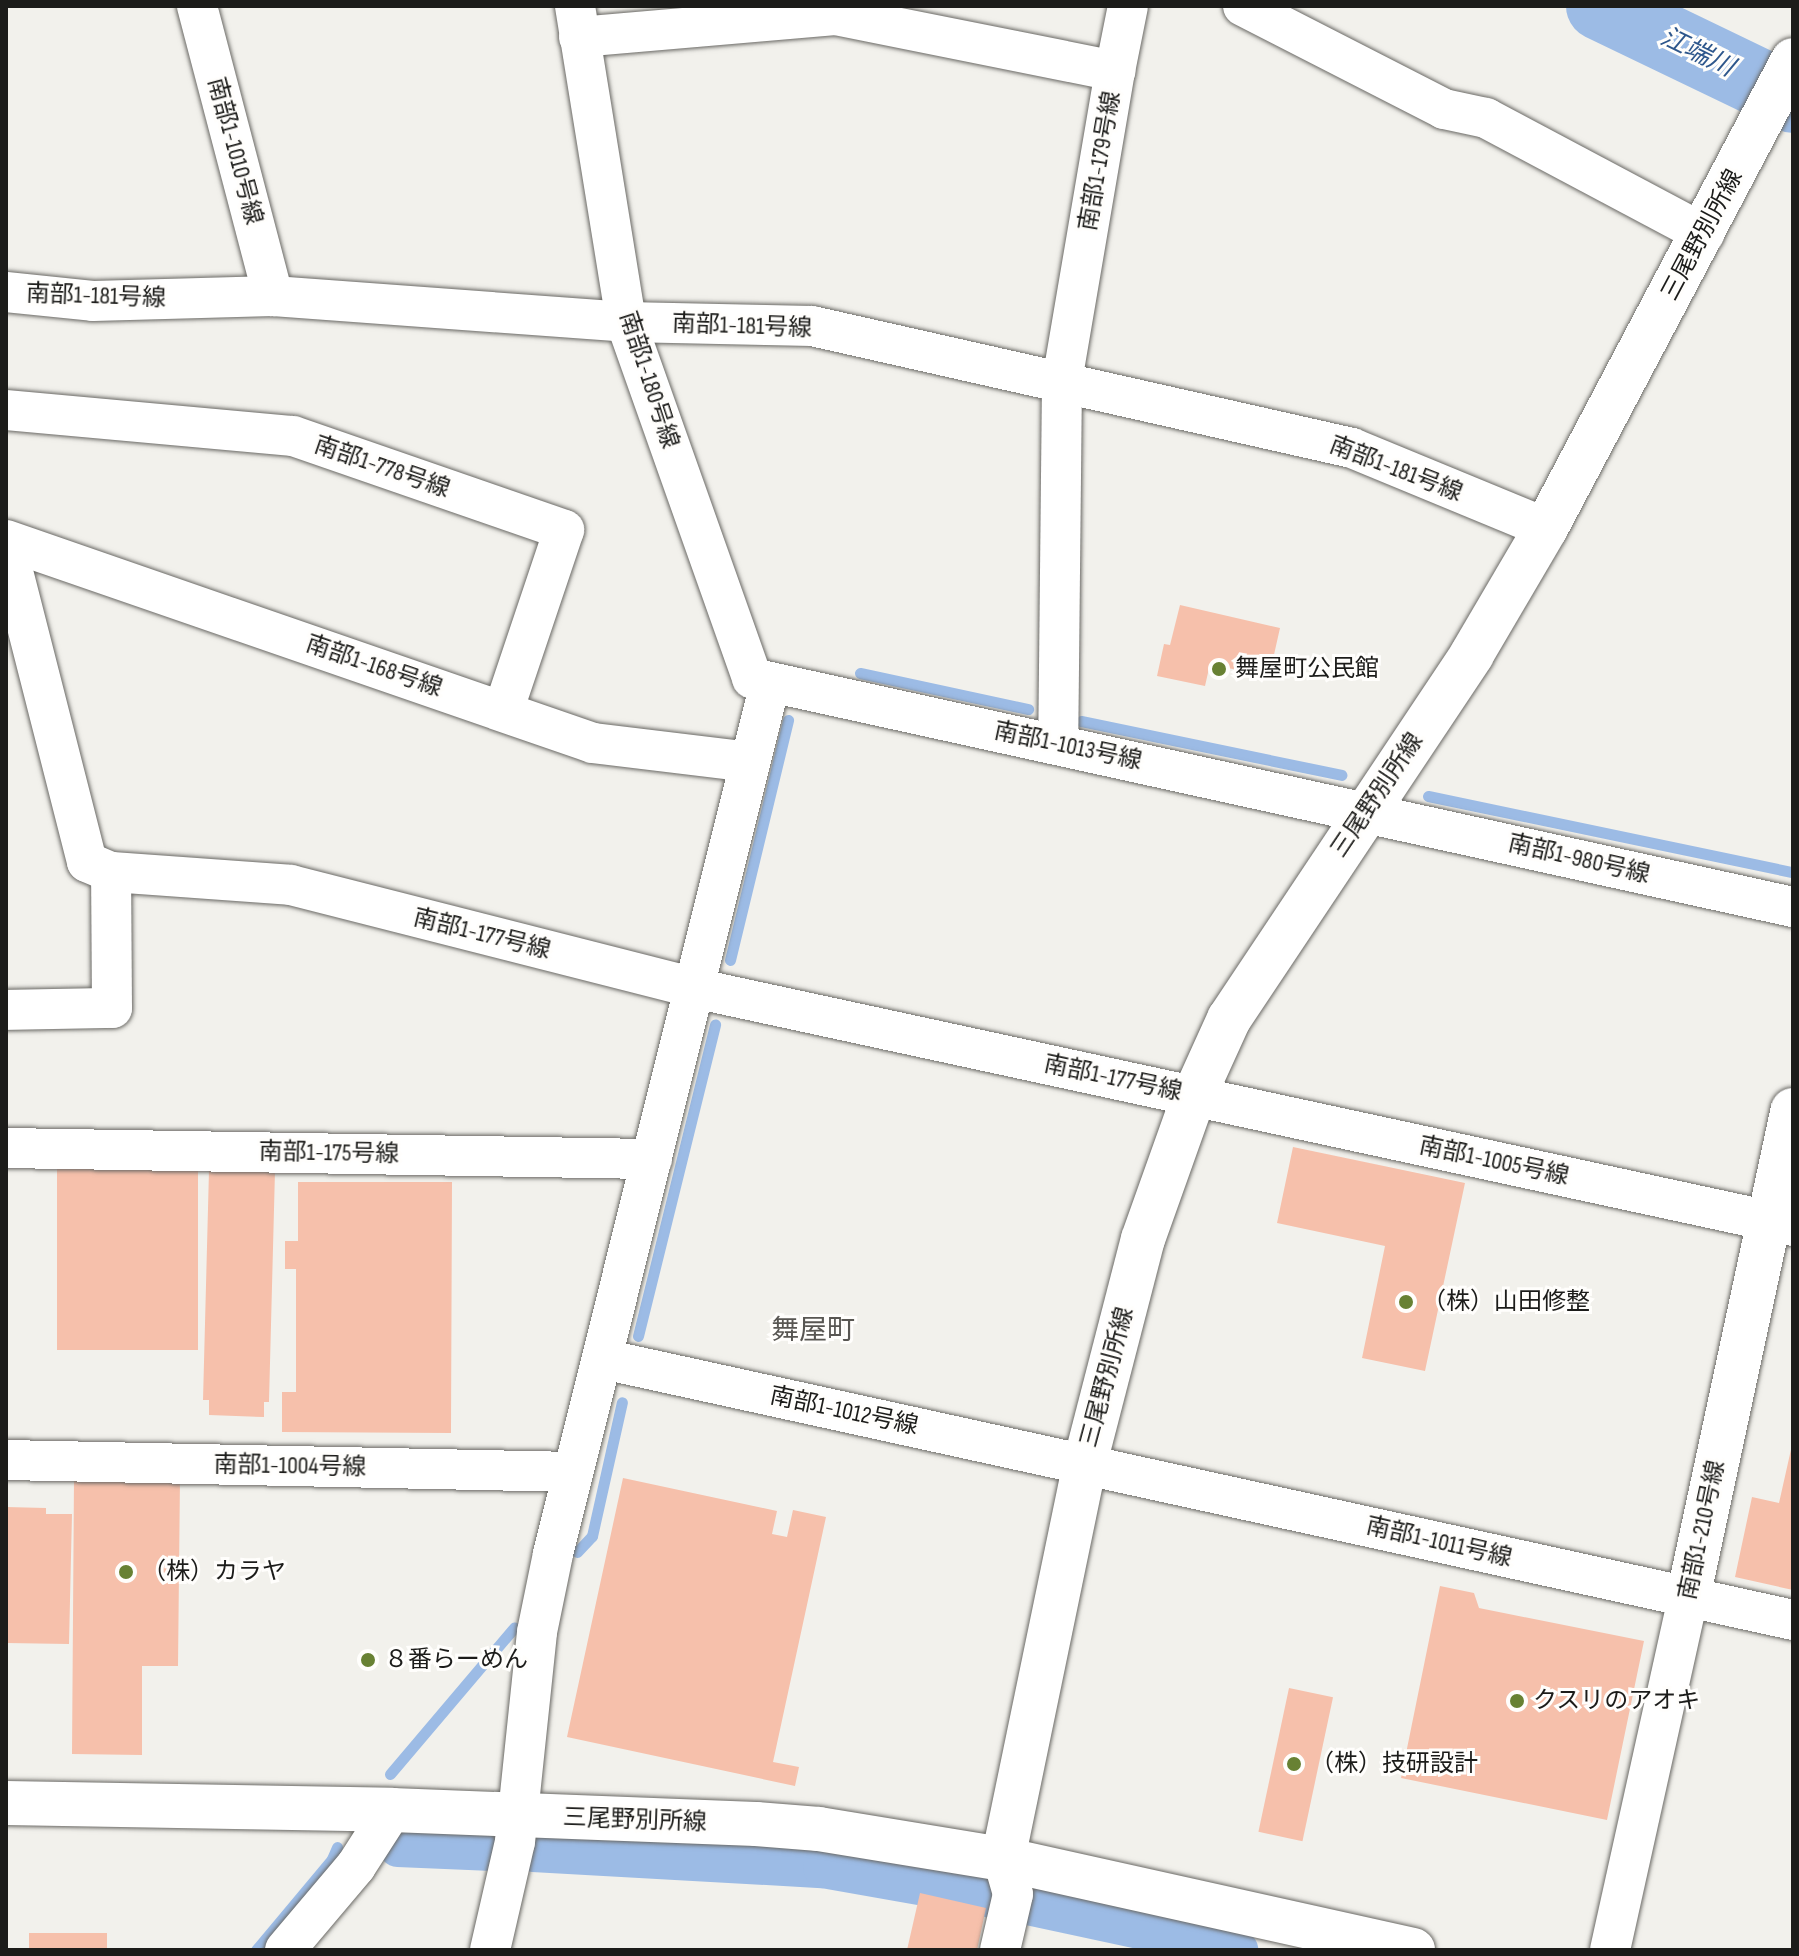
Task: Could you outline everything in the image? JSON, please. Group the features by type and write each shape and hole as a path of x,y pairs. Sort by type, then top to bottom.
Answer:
{"main road":[{"name":"三尾野別所線","path":"6,1803 392,1810 819,1829 1003,1859 1085,1463 1143,1239 1194,1096 1229,1019 1472,654 1546,528 1793,60"},
{"name":"南部1-210号線","path":"1688,1598 1781,1223 1793,1110"},
{"path":"1003,1859 1413,1950"}],"street":[{"name":"南部1-1010号線","path":"197,6 273,296"},
{"path":"1115,71 1128,6"},
{"path":"1243,6 1444,109 1486,118 1709,223"},
{"name":"南部1-179号線","path":"577,21 835,15 1115,71 1062,381 1058,743"},
{"name":"南部1-180号線","path":"577,21 626,322 752,678 770,683"},
{"name":"南部1-181号線","path":"6,292 93,301 273,296 626,322 812,326 1352,448 1546,528"},
{"name":"南部1-778号線","path":"6,410 293,436 564,530 503,711"},
{"path":"6,542 87,862 111,872 112,1008 6,1010"},
{"name":"南部1-168号線","path":"6,542 593,743 750,762"},
{"path":"490,1950 519,1815 537,1632 573,1472 770,683"},
{"name":"南部1-1013号線","path":"770,683 1365,812"},
{"name":"南部1-980号線","path":"1365,812 1793,907"},
{"name":"南部1-177号線","path":"111,872 291,885 694,988 1194,1096"},
{"name":"南部1-1005号線","path":"1194,1096 1781,1223"},
{"name":"南部1-175号線","path":"6,1148 652,1159"},
{"name":"南部1-1012号線","path":"603,1359 1085,1463"},
{"name":"南部1-1004号線","path":"6,1460 573,1472"},
{"name":"南部1-1011号線","path":"1085,1463 1793,1620"},
{"name":"南部1-210号線","path":"1610,1950 1688,1598"},
{"path":"285,1950 356,1866 392,1810"},
{"path":"1000,1950 1013,1894 1003,1859"}],"building":[{"path":"1180,605 1280,628 1269,677 1210,664 1205,686 1157,676 1164,644 1170,645"},
{"name":"（株）山田修整","path":"1293,1147 1465,1183 1425,1371 1362,1358 1385,1246 1277,1223"},
{"path":"57,1168 198,1168 198,1350 57,1350"},
{"path":"209,1170 275,1171 269,1402 264,1402 264,1417 209,1415 209,1400 203,1400"},
{"path":"298,1182 452,1182 451,1433 282,1432 282,1392 296,1392 296,1269 285,1269 285,1241 298,1241"},
{"path":"1792,1445 1793,1590 1735,1577 1752,1497 1779,1503"},
{"name":"（株）カラヤ","path":"74,1478 180,1479 178,1666 142,1666 142,1755 72,1754"},
{"path":"623,1478 777,1511 772,1534 787,1537 793,1510 826,1517 773,1762 799,1767 795,1786 567,1737"},
{"path":"6,1507 46,1508 46,1514 72,1514 69,1644 6,1643"},
{"path":"1440,1586 1474,1593 1479,1608 1644,1641 1607,1820 1401,1778"},
{"name":"（株）技研設計","path":"1289,1688 1333,1697 1302,1841 1258,1832"},
{"path":"920,1893 986,1908 977,1950 907,1950"},
{"path":"29,1933 107,1933 107,1950 29,1950"}],"waterway":[{"name":"江端川","path":"1600,6 1793,99"},
{"path":"860,673 1028,709"},
{"path":"730,960 788,720"},
{"path":"1081,721 1341,775"},
{"path":"1428,796 1793,872"},
{"path":"638,1336 715,1024"},
{"path":"577,1552 592,1536 622,1402"},
{"path":"390,1774 514,1628"},
{"path":"256,1950 332,1859 337,1847"},
{"path":"398,1847 493,1851"},
{"path":"533,1852 823,1868 994,1898"},
{"path":"1032,1906 1238,1950"}],"place":[{"name":"舞屋町公民館","path":"1219,669"},
{"name":"（株）山田修整","path":"1406,1302"},
{"name":"（株）カラヤ","path":"126,1572"},
{"name":"８番らーめん","path":"368,1660"},
{"name":"クスリのアオキ","path":"1517,1701"},
{"name":"（株）技研設計","path":"1294,1764"}],"district":[{"name":"舞屋町","path":"813,1331"}]}
